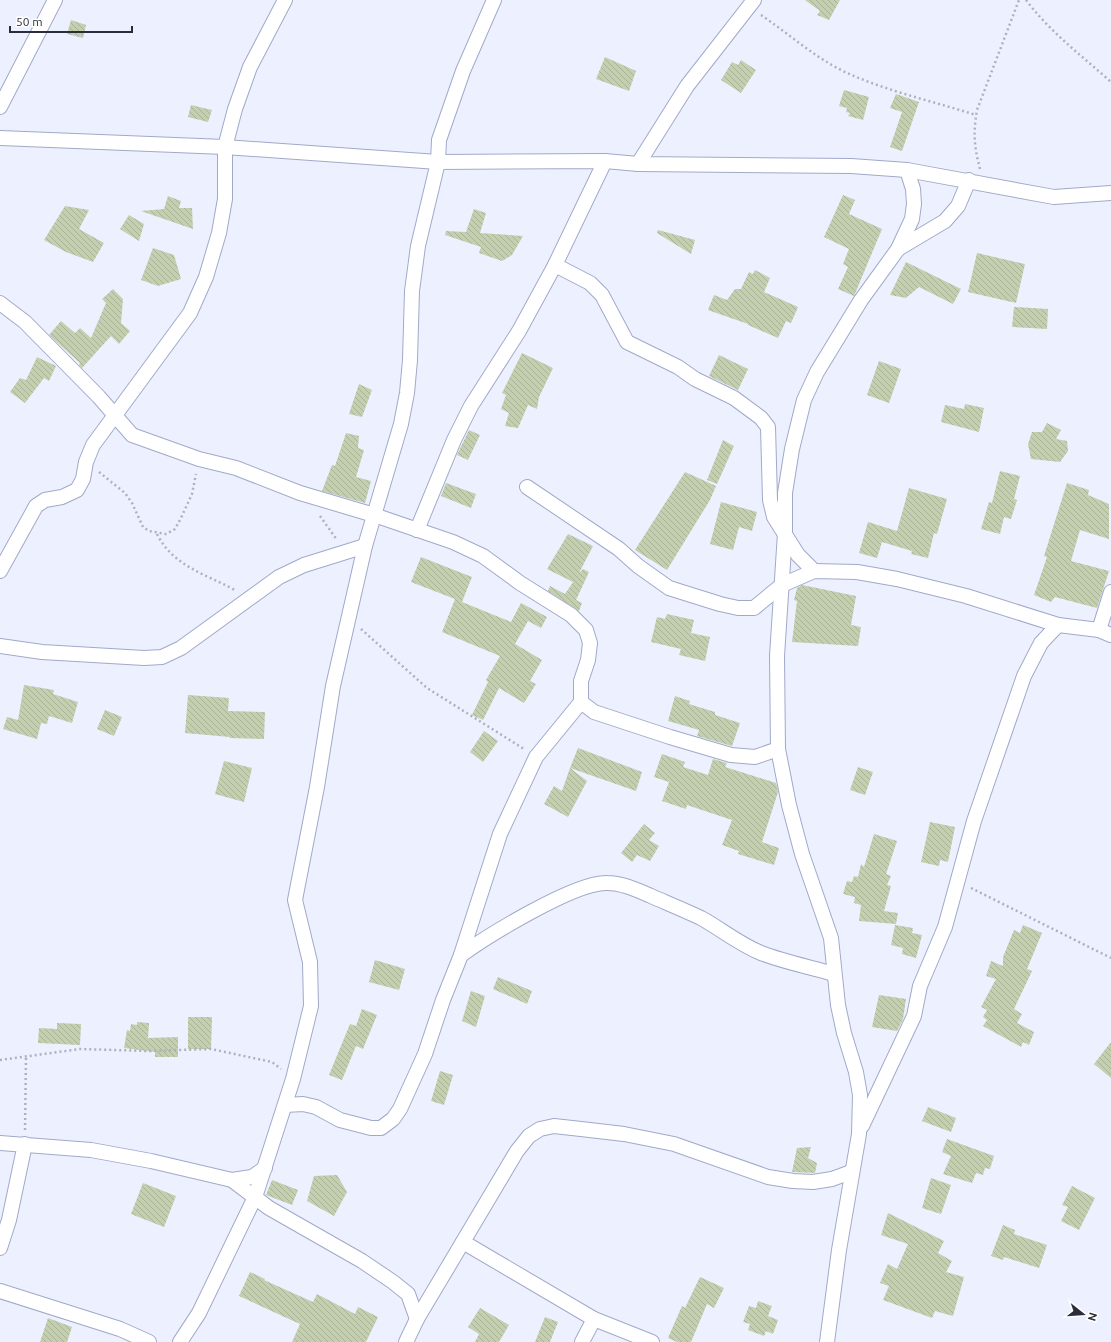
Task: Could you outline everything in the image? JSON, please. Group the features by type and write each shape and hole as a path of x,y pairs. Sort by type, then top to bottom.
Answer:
{"street":[{"path":"0,107 55,0"},
{"path":"0,571 36,506 45,500 62,497 77,490 83,479 86,462 93,445 116,416 190,313 206,277 219,233 225,199 225,147 235,109 250,67 285,0"},
{"path":"180,1342 199,1313 255,1197 293,1080 311,1006 312,980 310,962 296,900 317,787 333,686 365,546 401,424 407,393 410,360 412,291 418,246 438,162 439,140 463,71 494,0"},
{"path":"638,164 687,86 751,4"},
{"path":"0,138 225,147 438,162 605,161 638,164 851,166 906,170 969,180 1054,197 1111,193"},
{"path":"417,530 454,440 471,406 519,331 554,265 605,161"},
{"path":"827,1342 839,1250 858,1134 860,1095 856,1072 844,1033 834,974 831,938 802,854 789,806 778,749 777,656 785,533 785,493 792,449 804,400 817,372 861,300 898,249 912,219 914,189 906,170"},
{"path":"898,249 949,218 958,206 969,180"},
{"path":"554,265 590,284 602,295 627,342 678,367 695,379 734,398 764,422 768,427 770,500 774,517 798,555 814,571"},
{"path":"0,303 25,322 116,416 132,435 199,459 236,468 300,494 374,515 453,542 483,556 520,583 571,615 586,630 590,643 588,660 581,681 581,702 536,757 500,834 461,955 443,1000 425,1054 400,1109 393,1119 381,1128 371,1128 340,1120 316,1108 303,1104 285,1105"},
{"path":"527,487 618,549 638,566 669,588 738,608 754,608 782,585 814,571 857,572 898,579 966,596 1058,625 1105,632 1111,592"},
{"path":"0,646 42,652 144,658 162,657 181,648 279,576 304,565 365,546"},
{"path":"858,1134 914,1016 925,972 945,927 974,822 1024,676 1041,643 1058,625"},
{"path":"581,702 594,712 731,755 755,757 778,749"},
{"path":"461,955 479,942 545,906 589,885 607,883 632,888 683,910 702,919 730,938 762,953 834,974"},
{"path":"406,1342 417,1319 496,1184 529,1136 540,1129 554,1126 624,1134 674,1144 768,1177 793,1181 813,1182 832,1179 851,1172"},
{"path":"0,1143 90,1150 151,1160 232,1180 252,1177 265,1168"},
{"path":"0,1248 9,1220 25,1144"},
{"path":"232,1180 287,1220 362,1261 393,1282 408,1294 417,1319"},
{"path":"463,1242 594,1320 652,1342"},
{"path":"0,1291 120,1329 149,1342"},
{"path":"582,1342 594,1320"}],"path":[{"path":"984,183 974,149 973,128 976,115 1019,0"},
{"path":"1026,0 1039,18 1054,34 1111,82"},
{"path":"751,4 815,55 844,72 879,86 976,115"},
{"path":"86,462 109,478 125,494 132,503 143,526 149,531 166,534 175,529 192,494 199,459"},
{"path":"320,515 344,552"},
{"path":"157,533 162,544 171,555 183,563 249,598"},
{"path":"349,618 394,660 427,688 536,757"},
{"path":"958,882 1111,958"},
{"path":"0,1060 80,1049 148,1051 211,1049 272,1062 293,1080"},
{"path":"25,1144 26,1056"}],"building":[{"path":"805,0 840,0 829,20 817,15 820,11"},
{"path":"71,20 86,25 83,38 67,34"},
{"path":"605,57 636,71 629,91 596,79"},
{"path":"741,60 756,70 741,93 721,80 732,62 738,65"},
{"path":"844,90 869,97 863,120 848,116 850,113 846,112 847,108 839,106"},
{"path":"896,94 919,102 902,151 890,147 902,112 890,108"},
{"path":"191,105 212,110 208,122 188,117"},
{"path":"843,195 855,200 849,214 882,229 854,296 838,289 848,267 843,264 849,249 824,237"},
{"path":"168,196 181,201 179,208 192,208 193,229 141,211 164,209"},
{"path":"65,206 89,210 79,229 104,243 93,262 66,252 44,240"},
{"path":"474,209 486,213 480,233 523,236 512,255 502,261 479,253 481,247 445,235 446,231 466,232"},
{"path":"129,215 144,224 139,241 120,229"},
{"path":"658,230 695,240 691,254 657,233"},
{"path":"153,248 174,255 181,279 158,286 141,280"},
{"path":"977,253 1025,264 1016,303 968,292"},
{"path":"906,262 961,289 953,304 919,287 906,298 890,295"},
{"path":"755,270 770,278 764,292 798,307 791,323 786,321 778,338 748,324 708,310 714,295 727,300 735,289 741,289 749,272 753,274"},
{"path":"113,289 123,299 121,323 130,331 119,344 111,336 82,368 79,365 80,363 49,335 61,321 75,333 80,328 91,338 106,303 102,299"},
{"path":"1014,307 1048,309 1047,329 1012,327"},
{"path":"522,353 553,368 539,397 537,409 528,405 518,428 505,426 509,413 501,409 506,395 502,393"},
{"path":"719,355 748,369 738,390 709,376"},
{"path":"37,357 56,366 49,381 44,378 25,403 10,392 20,378 26,380"},
{"path":"879,361 901,369 889,403 867,395"},
{"path":"359,384 372,390 362,417 349,414"},
{"path":"965,404 984,408 979,432 941,422 945,405 964,409"},
{"path":"1047,423 1061,430 1056,439 1067,441 1068,451 1060,462 1031,459 1028,444 1032,432 1042,432"},
{"path":"469,430 480,435 468,460 457,455"},
{"path":"346,433 359,436 358,448 364,450 356,477 371,481 365,503 322,491 332,465 335,466"},
{"path":"723,440 734,446 717,484 707,480"},
{"path":"1000,471 1020,476 1014,499 1017,500 1011,519 1004,517 1000,534 981,529 989,502 992,503"},
{"path":"685,472 716,486 710,500 667,570 635,550"},
{"path":"446,483 476,494 471,508 441,496"},
{"path":"1067,483 1089,490 1088,495 1109,504 1109,539 1080,530 1071,561 1109,571 1097,608 1055,597 1051,602 1034,595 1047,557 1044,556"},
{"path":"909,488 947,499 937,534 934,533 928,558 911,554 912,551 882,542 877,558 859,553 868,522 897,531"},
{"path":"721,502 757,512 752,531 739,527 733,550 710,544"},
{"path":"568,534 593,546 579,573 583,569 589,572 576,600 582,603 579,611 548,591 550,586 565,594 573,582 547,569"},
{"path":"421,557 472,577 462,602 511,622 521,603 547,617 541,628 528,621 515,644 542,660 530,681 536,684 524,703 499,688 483,720 472,715 488,682 486,680 500,656 442,632 455,599 411,582"},
{"path":"802,585 856,596 851,625 861,627 858,646 792,642 797,601 794,600 797,588"},
{"path":"667,614 694,620 691,633 710,637 705,661 679,655 681,649 651,642 657,617 665,619"},
{"path":"24,685 54,690 53,694 78,702 72,723 49,716 47,724 41,723 37,739 3,729 7,717 18,720"},
{"path":"188,695 229,698 228,711 265,712 264,739 229,738 230,737 185,733"},
{"path":"675,696 690,701 689,704 715,712 715,715 740,723 732,746 697,736 699,730 668,721"},
{"path":"105,710 122,717 114,736 97,729"},
{"path":"484,731 498,741 483,762 470,752"},
{"path":"578,748 642,772 636,791 570,768"},
{"path":"662,754 685,762 683,767 708,775 713,759 727,763 725,767 776,783 778,792 762,842 779,848 774,865 738,854 739,851 722,845 732,820 687,805 686,809 662,801 669,782 654,777"},
{"path":"224,761 252,768 244,802 215,794"},
{"path":"858,767 873,772 865,795 850,790"},
{"path":"570,768 587,781 568,817 544,804 554,786 562,791"},
{"path":"930,822 955,827 948,862 940,860 939,866 921,862"},
{"path":"644,824 655,833 649,840 659,846 650,861 637,855 632,862 621,853"},
{"path":"874,834 897,841 886,874 891,876 887,885 891,886 884,911 898,913 896,924 859,921 861,905 854,903 855,897 843,894 847,881 852,882 854,876 858,877 861,864 864,867"},
{"path":"895,925 913,928 912,933 922,935 916,958 902,954 903,948 891,945"},
{"path":"1023,925 1042,933 1027,969 1032,971 1014,1009 1022,1014 1017,1023 1034,1032 1029,1045 1023,1042 1021,1047 983,1026 987,1020 983,1017 987,1010 981,1007 996,979 986,976 991,961 1003,966 1003,957 1014,930 1020,933"},
{"path":"375,960 405,969 399,990 369,982"},
{"path":"498,977 532,991 527,1004 493,989"},
{"path":"471,991 485,996 476,1027 462,1021"},
{"path":"879,995 906,999 903,1019 897,1031 872,1027"},
{"path":"362,1009 377,1015 363,1049 356,1046 342,1080 329,1075 350,1024 356,1026"},
{"path":"188,1017 212,1017 211,1049 188,1049"},
{"path":"137,1022 149,1023 148,1038 178,1037 178,1057 155,1057 155,1052 124,1048 127,1030 130,1031 131,1024 137,1025"},
{"path":"57,1023 81,1024 80,1045 38,1043 39,1028 57,1029"},
{"path":"1111,1042 1111,1078 1094,1064"},
{"path":"440,1071 453,1075 444,1105 431,1101"},
{"path":"928,1107 956,1118 951,1132 922,1121"},
{"path":"947,1139 994,1156 990,1169 985,1168 983,1175 976,1173 972,1183 943,1174 951,1156 942,1152"},
{"path":"811,1147 808,1158 817,1163 815,1173 792,1172 797,1148"},
{"path":"337,1175 347,1192 334,1216 307,1201 314,1176"},
{"path":"931,1178 951,1185 941,1214 922,1208"},
{"path":"272,1180 298,1190 292,1205 266,1195"},
{"path":"143,1183 176,1196 164,1227 131,1214"},
{"path":"1072,1186 1095,1198 1079,1230 1061,1221 1068,1207 1062,1205"},
{"path":"888,1213 944,1241 938,1253 952,1261 946,1272 964,1277 953,1316 935,1311 932,1318 883,1300 889,1286 880,1283 888,1264 897,1269 908,1244 881,1235"},
{"path":"1003,1225 1015,1230 1014,1234 1047,1245 1039,1268 1004,1257 1003,1260 991,1256"},
{"path":"250,1272 265,1279 264,1280 313,1302 317,1294 355,1314 358,1307 378,1317 366,1342 292,1342 300,1324 239,1296"},
{"path":"700,1277 724,1288 714,1308 707,1304 691,1342 677,1342 668,1338 682,1306 685,1308"},
{"path":"758,1301 772,1306 768,1316 778,1320 773,1334 766,1331 764,1336 748,1330 750,1324 743,1322 749,1306 756,1308"},
{"path":"480,1308 509,1325 499,1342 475,1342 479,1334 468,1327"},
{"path":"545,1317 558,1322 550,1342 535,1342"},
{"path":"48,1318 72,1327 67,1342 40,1342"}]}
